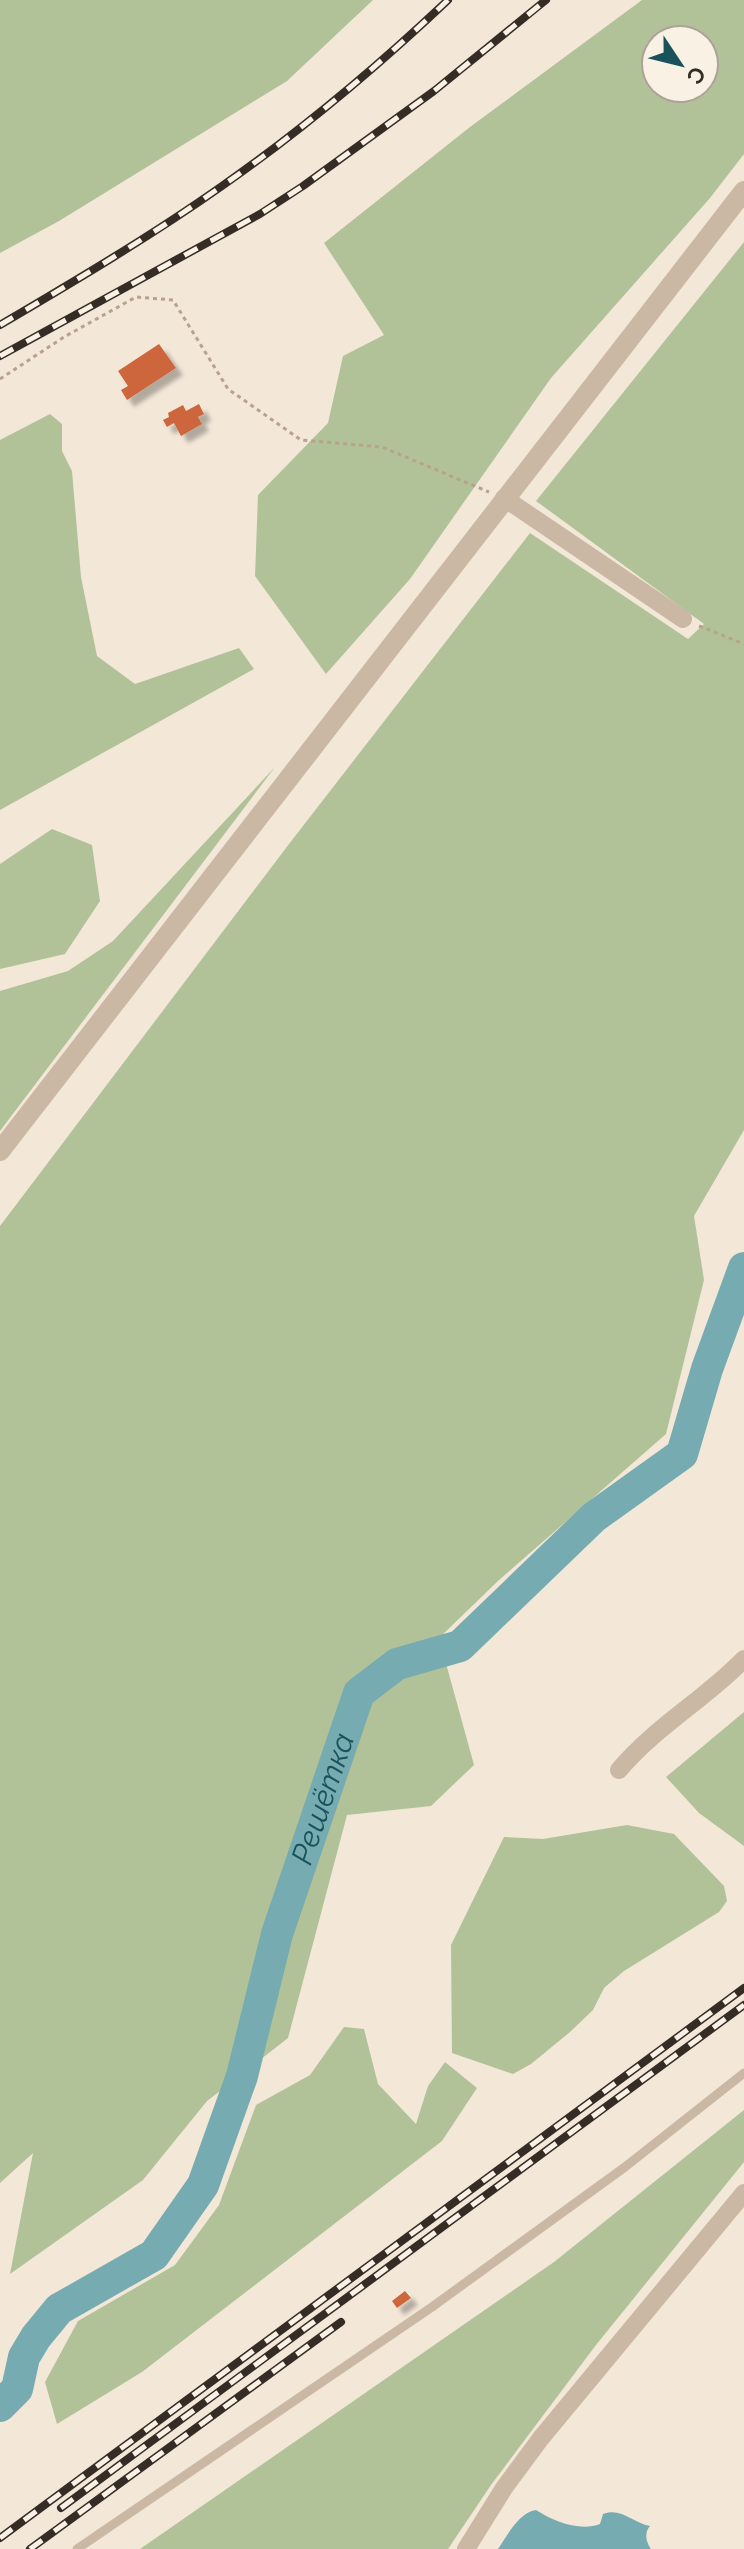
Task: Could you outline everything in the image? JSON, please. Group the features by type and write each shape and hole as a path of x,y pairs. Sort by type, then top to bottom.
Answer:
{"street":[{"path":"0,1151 744,191"},
{"path":"504,498 683,619"},
{"path":"619,1770 638,1746 722,1682 744,1659"},
{"path":"466,2549 504,2488 541,2438 744,2193"}],"lane":[{"path":"77,2549 432,2307 625,2167 744,2073"}],"path":[{"path":"0,379 64,337 136,297 173,300 228,389 301,440 382,447 504,498"},
{"path":"683,619 744,644"}],"green space":[{"path":"0,0 373,0 287,81 59,221 0,253"},
{"path":"642,0 744,0 744,154 710,198 551,378 410,579 326,674 255,576 258,495 328,423 343,356 384,335 324,243 470,127"},
{"path":"744,242 744,1130 694,1216 704,1280 666,1434 498,1581 439,1638 474,1765 431,1806 347,1815 288,2038 207,2101 143,2180 10,2274 33,2153 0,2183 0,1226 289,844 530,533 688,639 704,624 536,501"},
{"path":"50,414 62,424 62,451 72,471 81,577 97,656 135,684 239,648 254,669 0,810 0,440"},
{"path":"275,767 0,1131 0,991 68,971 113,941"},
{"path":"52,829 92,845 100,901 65,954 0,969 0,864"},
{"path":"744,1712 744,1846 699,1813 666,1777"},
{"path":"627,1825 674,1834 724,1886 727,1901 719,1912 624,1971 604,1988 593,2010 570,2032 531,2064 513,2074 452,2053 451,1945 504,1837 543,1839"},
{"path":"344,2027 364,2029 378,2084 416,2124 428,2086 445,2062 477,2088 442,2141 142,2372 57,2424 45,2382 78,2321 175,2265 219,2205 256,2105 310,2075"},
{"path":"744,2110 744,2162 596,2345 491,2485 448,2549 140,2549 554,2262"}],"water":[{"path":"536,2510 558,2521 584,2527 600,2524 603,2514 616,2512 650,2526 646,2538 651,2549 498,2549 519,2520"}],"building":[{"path":"159,344 176,368 127,400 121,390 128,386 118,371"},
{"path":"199,404 204,414 198,417 202,424 181,436 174,423 167,427 163,420 169,417 168,413 183,405 186,411"},
{"path":"405,2291 411,2298 397,2308 392,2301"}],"waterway":[{"name":"Решётка","path":"0,2406 17,2389 24,2357 59,2309 154,2255 203,2185 242,2076 277,1934 359,1693 397,1664 460,1646 594,1517 682,1454 707,1369 744,1268"}],"railway":[{"path":"0,325 140,240 252,165 338,97 448,0"},
{"path":"0,356 260,214 303,186 434,91 546,0"},
{"path":"0,2538 744,1988"},
{"path":"61,2508 744,2005"},
{"path":"30,2549 341,2322"}]}
